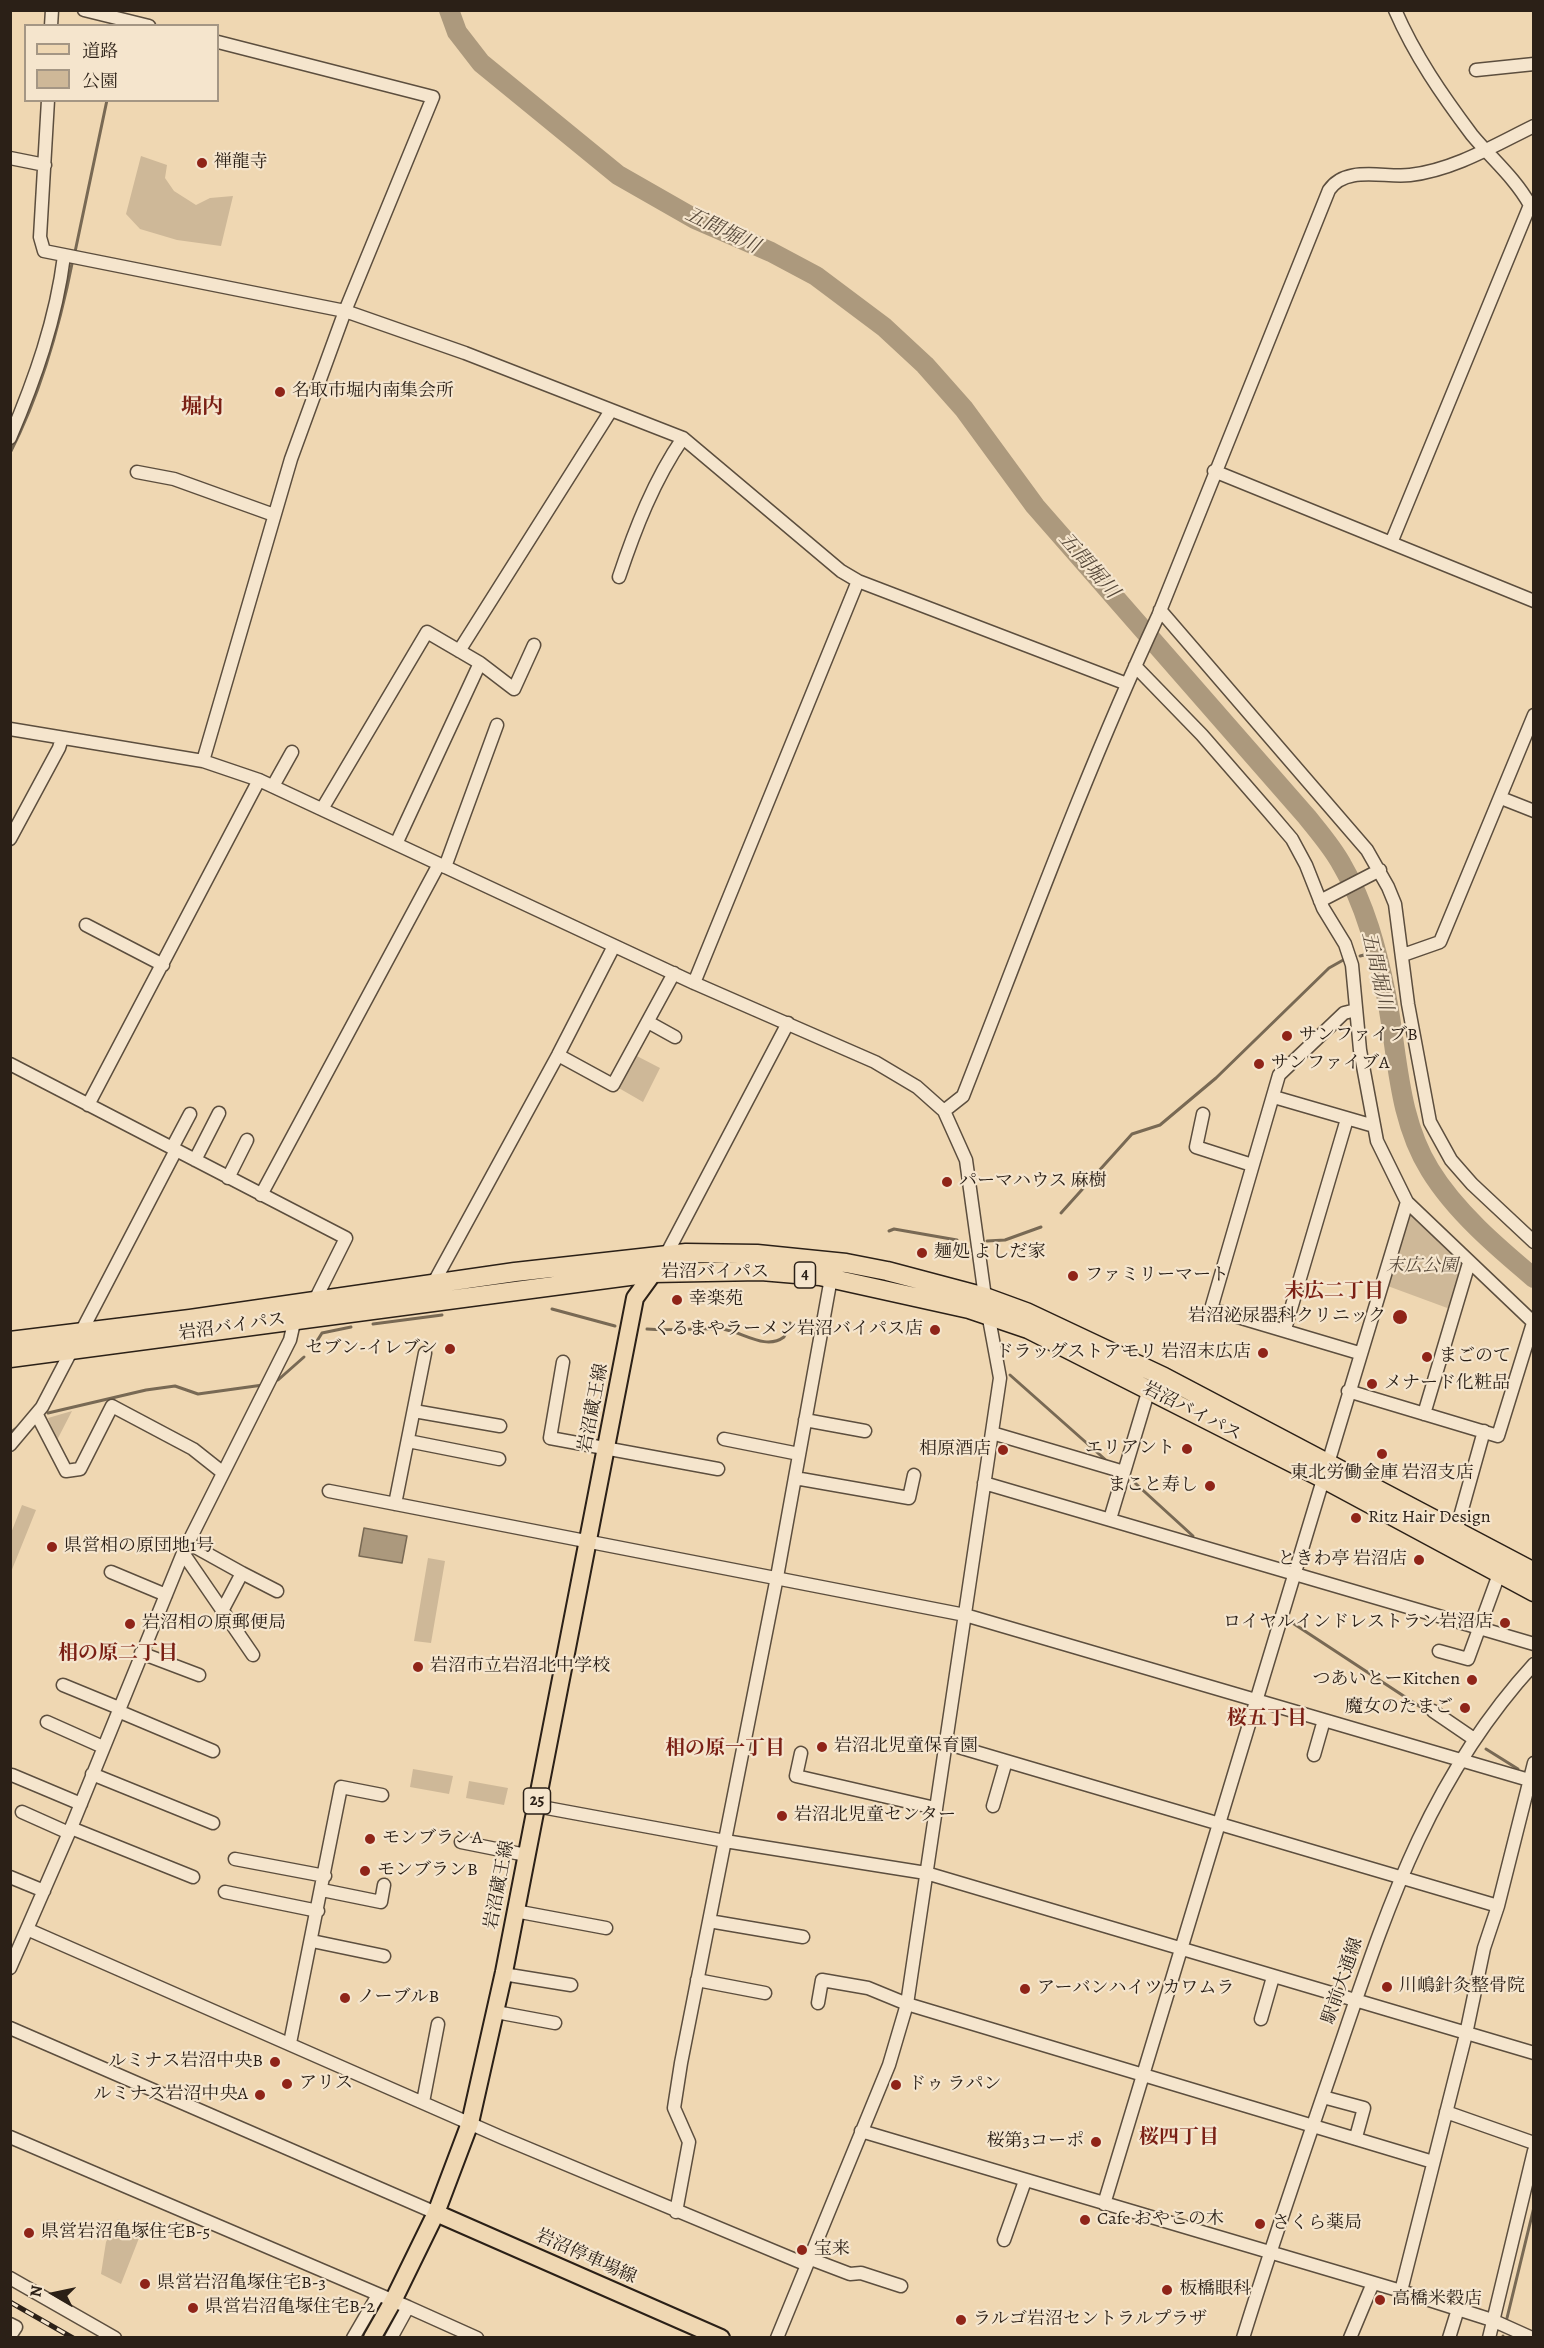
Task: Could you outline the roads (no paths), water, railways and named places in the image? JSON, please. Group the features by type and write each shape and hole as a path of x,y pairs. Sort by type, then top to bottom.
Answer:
{"highway":[{"name":"岩沼バイパス","path":"10,1341 666,1255 757,1254 836,1262 887,1271 985,1297 1026,1312 1106,1348 1326,1471 1533,1592"},
{"name":"岩沼バイパス","path":"10,1358 295,1318 652,1273 761,1271 831,1278 895,1291 990,1316 1055,1341 1149,1389 1456,1531 1533,1572"}],"main road":[{"name":"岩沼蔵王線","path":"372,2337 393,2301 436,2213 470,2123 496,2012 635,1298 666,1255"},
{"name":"岩沼停車場線","path":"436,2213 721,2337"}],"street":[{"path":"84,10 141,24"},
{"path":"1391,543 1530,205 1518,184 1486,150 1417,59 1395,10"},
{"path":"202,761 291,459 345,311 433,97 219,42"},
{"path":"1476,70 1533,64"},
{"path":"48,102 40,237 44,250 345,311 465,353 610,412 683,438 841,571 858,581 1126,684"},
{"path":"944,1111 963,1096 1126,684 1159,613 1322,205 1336,179 1348,175 1411,175 1444,166 1486,150 1533,126"},
{"path":"10,158 45,165"},
{"path":"11,438 45,347 60,284 70,257"},
{"path":"459,651 610,412"},
{"path":"619,578 629,545 666,462 683,438"},
{"path":"1214,471 1533,601"},
{"path":"137,472 174,479 274,515"},
{"path":"694,982 858,581"},
{"path":"1159,613 1367,850 1395,904 1408,1004 1430,1122 1451,1160 1508,1220 1533,1242"},
{"path":"322,809 427,632 480,663 514,689 534,645"},
{"path":"396,844 480,663"},
{"path":"1136,664 1202,735 1292,839 1324,899 1349,955 1360,1050 1374,1126 1386,1164 1407,1202 1533,1323 1498,1436 1348,1391"},
{"path":"1403,955 1440,942 1501,798 1533,715"},
{"path":"261,1195 442,866 497,725"},
{"path":"10,729 202,761 259,780 614,946 875,1062 917,1087 944,1111 966,1160 985,1297 1000,1378 908,2004 889,2065 806,2261 777,2337"},
{"path":"10,839 59,748 62,738"},
{"path":"273,786 292,752"},
{"path":"88,1105 259,780"},
{"path":"1501,798 1533,811"},
{"path":"1324,899 1378,871"},
{"path":"86,925 163,965"},
{"path":"433,1284 558,1055 614,946"},
{"path":"558,1055 613,1085 674,973"},
{"path":"1356,1010 1344,1013 1279,1075 1210,1309 1285,1329 1359,1353"},
{"path":"648,1022 675,1037"},
{"path":"666,1255 788,1023"},
{"path":"10,1064 346,1238 314,1302"},
{"path":"1274,1097 1374,1126"},
{"path":"195,1160 219,1113"},
{"path":"10,1445 37,1415 84,1330 190,1114"},
{"path":"1203,1114 1196,1147 1252,1165"},
{"path":"1285,1329 1347,1119"},
{"path":"228,1178 248,1140"},
{"path":"1104,2204 1145,2076 1326,1471 1359,1353 1407,1202"},
{"path":"1424,1414 1468,1263"},
{"path":"676,2212 689,2142 674,2109 697,1980 777,1577 831,1278"},
{"path":"10,1968 70,1831 185,1548 290,1340 295,1318"},
{"path":"396,1504 425,1353"},
{"path":"563,1362 550,1438 718,1469"},
{"path":"1110,1519 1149,1389"},
{"path":"37,1415 66,1472 80,1469 112,1406 193,1449 222,1472"},
{"path":"414,1411 500,1426"},
{"path":"806,1420 865,1431"},
{"path":"1456,1531 1484,1431"},
{"path":"992,1433 1124,1472"},
{"path":"724,1439 799,1454"},
{"path":"408,1441 500,1459"},
{"path":"795,1478 909,1498 914,1475"},
{"path":"984,1483 1533,1644"},
{"path":"329,1491 965,1615 1529,1780"},
{"path":"185,1548 277,1591"},
{"path":"185,1548 222,1611 254,1655"},
{"path":"111,1572 166,1595"},
{"path":"222,1611 242,1573"},
{"path":"1439,1651 1468,1659 1499,1574"},
{"path":"141,1653 199,1675"},
{"name":"駅前大通線","path":"1242,2337 1400,1877 1433,1807 1460,1760 1474,1739 1531,1670"},
{"path":"63,1685 213,1750"},
{"path":"1433,1711 1474,1739"},
{"path":"1314,1755 1324,1720"},
{"path":"48,1722 103,1747"},
{"path":"945,1743 1498,1906"},
{"path":"801,1753 796,1776 935,1808"},
{"path":"993,1806 1006,1761"},
{"path":"1401,2291 1466,2034 1484,1947 1498,1906 1533,1763"},
{"path":"92,1774 213,1823"},
{"path":"12,1775 81,1804"},
{"path":"290,2043 341,1787 382,1795"},
{"path":"536,1806 725,1841 926,1873 1182,1951 1533,2053"},
{"path":"22,1812 193,1877"},
{"path":"461,1842 526,1855"},
{"path":"235,1859 325,1876"},
{"path":"10,1877 44,1891"},
{"path":"322,1890 381,1902 384,1886"},
{"path":"225,1892 318,1911"},
{"path":"515,1911 606,1928"},
{"path":"709,1921 803,1937"},
{"path":"28,1930 676,2212 806,2261 850,2274 861,2273 901,2286"},
{"path":"312,1941 384,1956"},
{"path":"503,1974 571,1985"},
{"path":"1261,2019 1273,1977"},
{"path":"697,1980 765,1993"},
{"path":"818,2003 822,1980 868,1988 908,2004 1433,2162"},
{"path":"496,2012 555,2023"},
{"path":"423,2103 438,2024"},
{"path":"10,2028 436,2213"},
{"path":"1323,2097 1364,2108 1356,2137"},
{"path":"1446,2112 1533,2143"},
{"path":"861,2131 1269,2254 1401,2291 1492,2320 1532,2337"},
{"path":"10,2137 477,2337"},
{"path":"1488,2337 1533,2151"},
{"path":"1004,2240 1025,2181"},
{"path":"10,2277 115,2337"},
{"path":"1350,2337 1373,2283"},
{"path":"353,2337 393,2301"},
{"path":"391,2337 393,2301"},
{"path":"1449,2337 1458,2309"},
{"path":"10,2324 16,2327 10,2336"}],"waterway":[{"name":"五間堀川","path":"449,10 457,32 481,63 618,175 695,219 771,252 816,276 884,327 925,365 964,409 1035,506 1307,817 1334,852 1364,911 1374,944 1386,994 1405,1107 1419,1150 1440,1185 1464,1214 1534,1278"},
{"path":"75,252 107,102"},
{"path":"10,453 40,383 62,309 73,259"},
{"path":"1360,956 1376,952"},
{"path":"1061,1213 1132,1134 1160,1125 1216,1078 1329,968 1345,959"},
{"path":"987,1241 1005,1240 1041,1227"},
{"path":"889,1231 894,1229 957,1240"},
{"path":"552,1309 615,1326"},
{"path":"373,1324 442,1315"},
{"path":"647,1329 722,1329 769,1342 784,1337 790,1323"},
{"path":"312,1349 322,1333 351,1327"},
{"path":"278,1380 304,1357"},
{"path":"1010,1375 1108,1462"},
{"path":"48,1413 146,1390 175,1386 198,1394 263,1385"},
{"path":"10,1433 18,1427"},
{"path":"1135,1483 1193,1536"},
{"path":"1288,1620 1428,1712"},
{"path":"1486,1749 1518,1769"},
{"path":"1507,2318 1534,2207"}],"railway":[{"path":"10,2302 73,2338"}],"place":[{"name":"禅龍寺","path":"202,163"},
{"name":"名取市堀内南集会所","path":"280,392"},
{"name":"サンファイブB","path":"1287,1036"},
{"name":"サンファイブA","path":"1259,1064"},
{"name":"パーマハウス 麻樹","path":"947,1182"},
{"name":"麺処 よしだ家","path":"922,1253"},
{"name":"ファミリーマート","path":"1073,1276"},
{"name":"幸楽苑","path":"677,1300"},
{"name":"岩沼泌尿器科クリニック","path":"1400,1317"},
{"name":"くるまやラーメン岩沼バイパス店","path":"935,1330"},
{"name":"セブン-イレブン","path":"450,1349"},
{"name":"ドラッグストアモリ 岩沼末広店","path":"1263,1353"},
{"name":"まごのて","path":"1427,1357"},
{"name":"メナード化粧品","path":"1372,1384"},
{"name":"エリアント","path":"1187,1449"},
{"name":"相原酒店","path":"1003,1450"},
{"name":"東北労働金庫 岩沼支店","path":"1382,1454"},
{"name":"まこと寿し","path":"1210,1486"},
{"name":"Ritz Hair Design","path":"1356,1518"},
{"name":"県営相の原団地1号","path":"52,1547"},
{"name":"ときわ亭 岩沼店","path":"1419,1560"},
{"name":"ロイヤルインドレストラン岩沼店","path":"1505,1623"},
{"name":"岩沼相の原郵便局","path":"130,1624"},
{"name":"岩沼市立岩沼北中学校","path":"418,1667"},
{"name":"つあいとーKitchen","path":"1472,1680"},
{"name":"魔女のたまご","path":"1465,1708"},
{"name":"岩沼北児童保育園","path":"822,1747"},
{"name":"岩沼北児童センター","path":"782,1816"},
{"name":"モンブランA","path":"370,1839"},
{"name":"モンブランB","path":"365,1871"},
{"name":"川嶋針灸整骨院","path":"1387,1987"},
{"name":"アーバンハイツカワムラ","path":"1025,1989"},
{"name":"ノーブルB","path":"345,1998"},
{"name":"ルミナス岩沼中央B","path":"275,2062"},
{"name":"アリス","path":"287,2084"},
{"name":"ドゥ ラパン","path":"896,2085"},
{"name":"ルミナス岩沼中央A","path":"260,2095"},
{"name":"桜第3コーポ","path":"1096,2142"},
{"name":"Cafe おやこの木","path":"1085,2220"},
{"name":"さくら薬局","path":"1260,2224"},
{"name":"県営岩沼亀塚住宅B-5","path":"29,2233"},
{"name":"宝来","path":"802,2250"},
{"name":"県営岩沼亀塚住宅B-3","path":"145,2284"},
{"name":"板橋眼科","path":"1167,2290"},
{"name":"高橋米穀店","path":"1380,2300"},
{"name":"県営岩沼亀塚住宅B-2","path":"193,2308"},
{"name":"ラルゴ岩沼セントラルプラザ","path":"961,2320"}],"district":[{"name":"堀内","path":"202,408"},
{"name":"末広二丁目","path":"1334,1292"},
{"name":"相の原二丁目","path":"118,1654"},
{"name":"桜五丁目","path":"1267,1719"},
{"name":"相の原一丁目","path":"725,1749"},
{"name":"桜四丁目","path":"1179,2138"}],"park label":[{"name":"末広公園","path":"1422,1267"}]}
